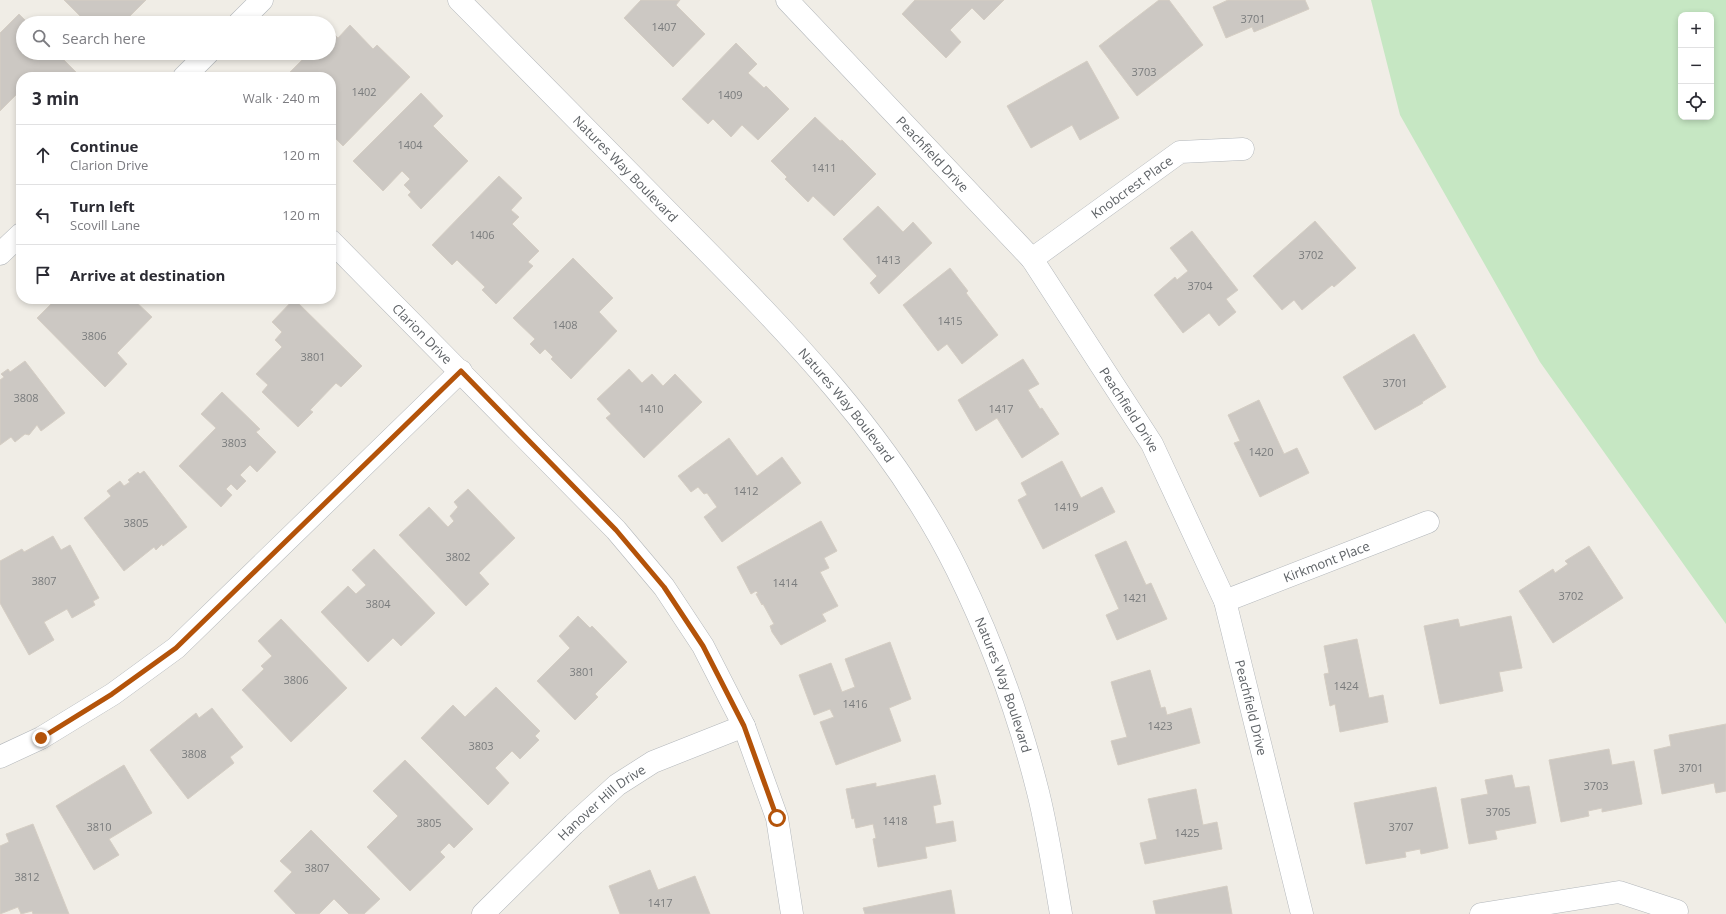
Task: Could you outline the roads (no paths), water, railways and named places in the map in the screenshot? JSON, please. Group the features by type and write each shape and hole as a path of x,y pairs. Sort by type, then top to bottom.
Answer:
{"street":[{"path":"246,16 262,0"},
{"name":"Natures Way Boulevard","path":"459,0 758,303 839,392 913,491 957,570 982,625 1012,703 1039,796 1061,914"},
{"name":"Peachfield Drive","path":"796,3 1032,259 1152,444 1225,601 1302,914"},
{"path":"189,72 201,60"},
{"name":"Knobcrest Place","path":"1032,259 1180,152 1243,149"},
{"path":"0,254 16,239"},
{"name":"Clarion Drive","path":"336,246 461,371 616,530 664,587 703,646 744,726 777,818 792,914"},
{"path":"0,757 41,738 112,694 176,648 461,371"},
{"name":"Kirkmont Place","path":"1225,601 1428,522"},
{"name":"Hanover Hill Drive","path":"483,914 574,824 617,785 654,762 744,726"},
{"path":"1482,914 1620,892 1677,911"}]}
